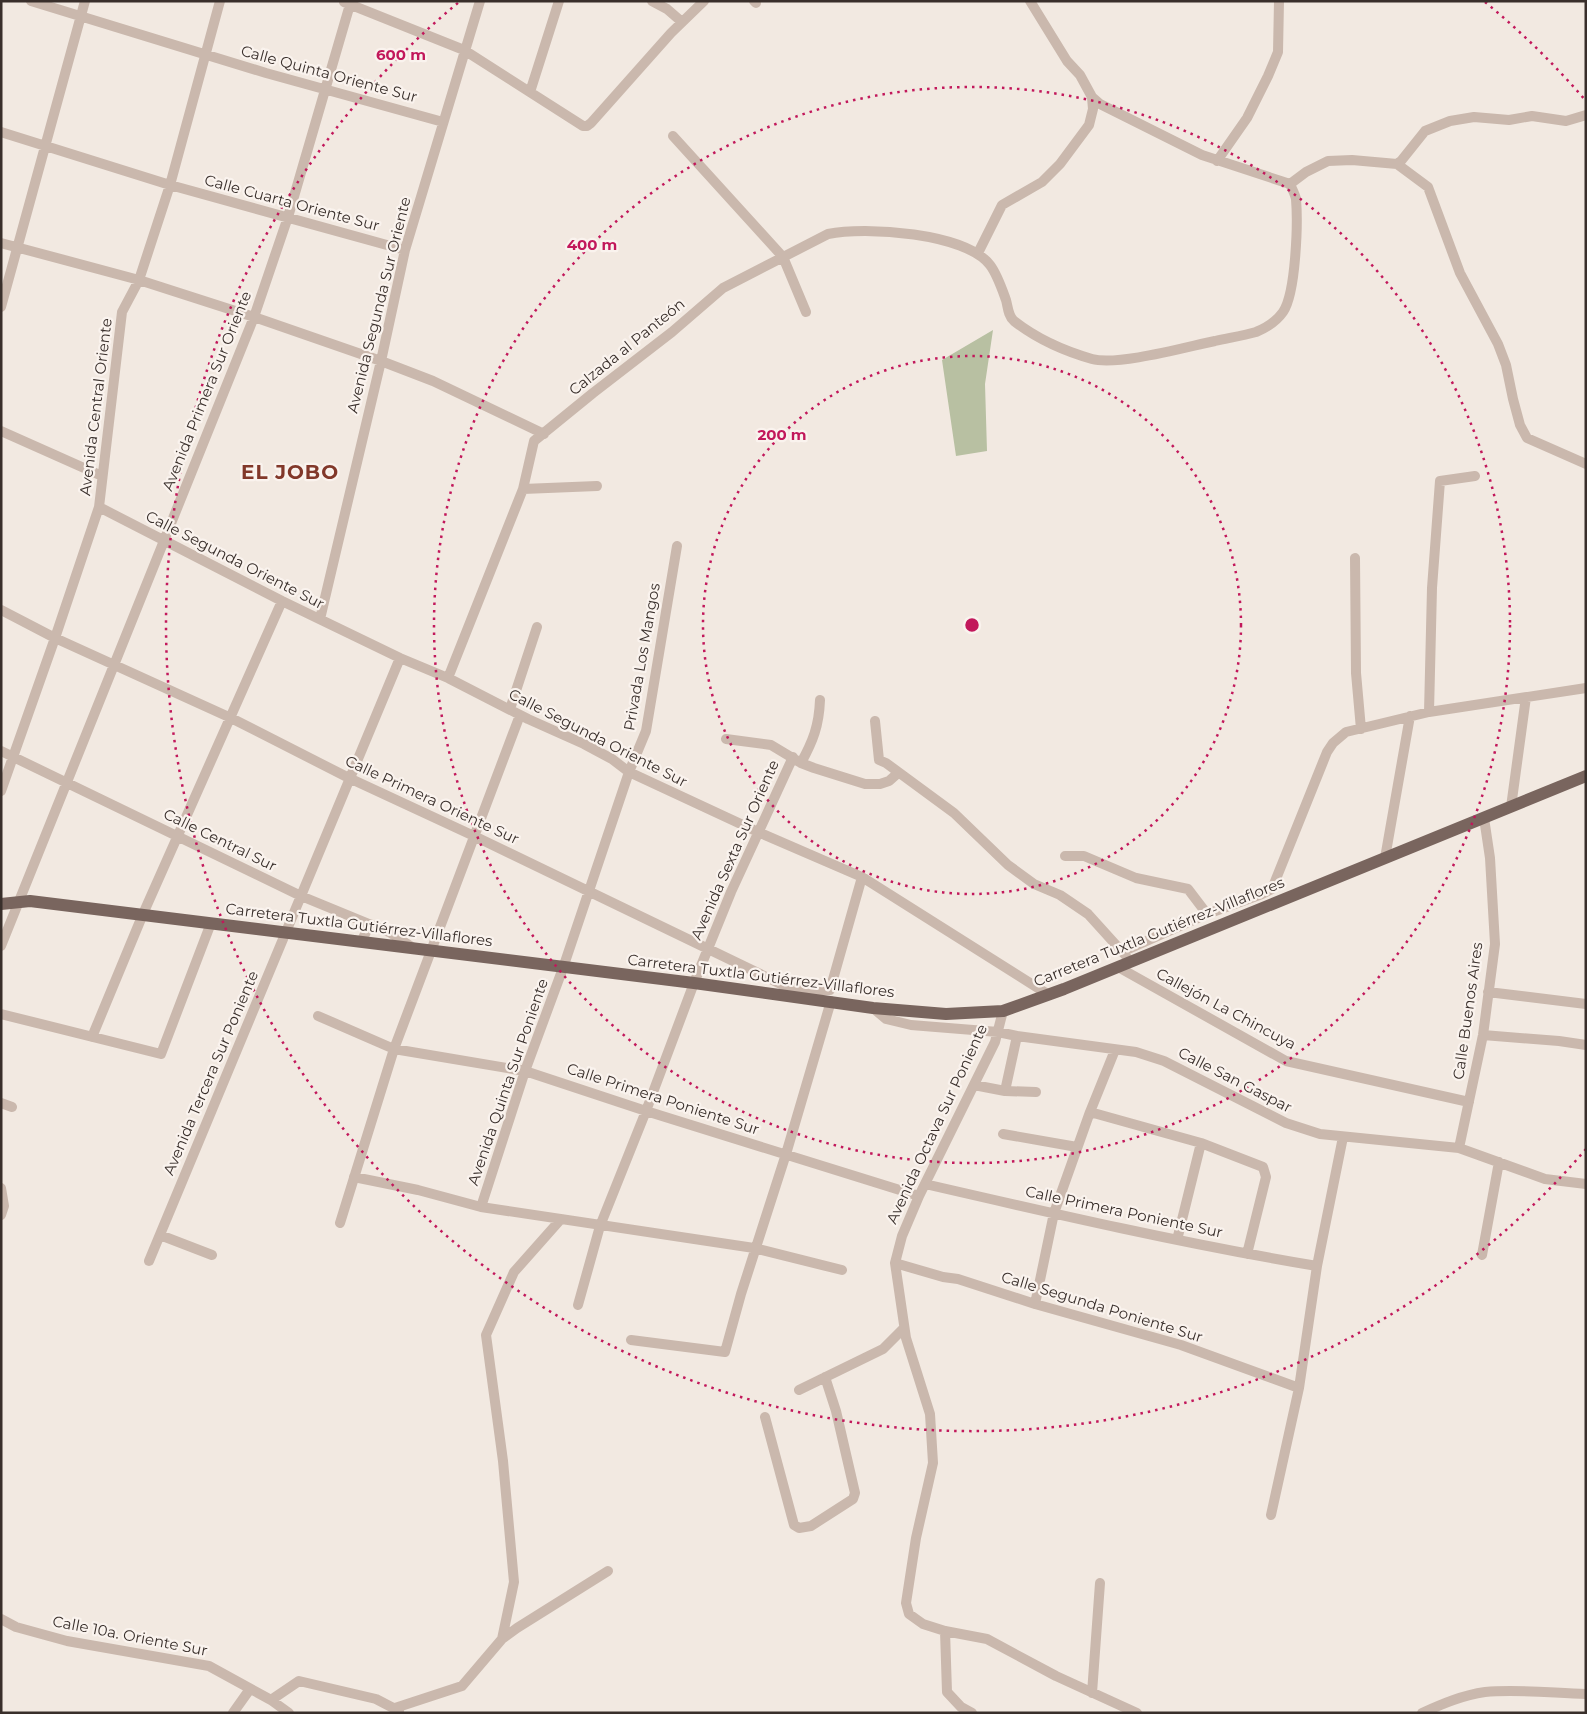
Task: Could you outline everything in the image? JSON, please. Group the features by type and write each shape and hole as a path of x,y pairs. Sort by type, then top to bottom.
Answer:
{"main road":[{"name":"Carretera Tuxtla Gutiérrez-Villaflores","path":"1,904 30,901 564,968 694,983 831,995 873,1008 946,1014 1002,1011 1049,995 1124,960 1292,896 1586,776"}],"street":[{"name":"Calle Quinta Oriente Sur","path":"31,1 266,73 443,122"},
{"path":"1,306 85,1"},
{"name":"Avenida Central Oriente","path":"1,791 99,508 122,312 139,280 170,185 220,1"},
{"name":"Avenida Segunda Sur Oriente","path":"320,619 381,361 405,250 480,1"},
{"path":"530,92 559,1"},
{"path":"652,1 667,9 682,22"},
{"path":"348,2 464,50 583,126 587,126 671,33 704,1"},
{"path":"1030,1 1067,60 1080,75 1092,98 1093,109 1089,125 1060,164 1042,182 1002,205 978,253 990,266 1006,300 1011,319 1042,340 1061,348 1093,359 1110,360 1243,336 1269,326 1282,313 1288,302 1291,285 1296,197 1290,184 1217,161 1152,131 1092,98"},
{"path":"1217,161 1247,118 1278,52 1279,1"},
{"name":"Avenida Primera Sur Oriente","path":"1,946 254,317 288,217 348,2"},
{"path":"1397,164 1425,131 1450,121 1474,116 1509,120 1532,116 1566,121 1586,115"},
{"name":"Calle Cuarta Oriente Sur","path":"1,132 170,185 405,250"},
{"path":"673,136 783,257 806,312"},
{"path":"1290,184 1306,172 1328,161 1352,160 1397,164 1428,187 1460,273 1498,344 1506,365 1520,425 1526,438 1586,464"},
{"name":"Calzada al Panteón","path":"448,678 523,489 534,441 672,332 723,288 828,234 842,231 914,233 953,243 978,253"},
{"path":"1,243 139,280 381,361 433,381 544,434"},
{"path":"1,431 102,476"},
{"path":"1429,712 1432,588 1440,481 1475,476"},
{"path":"523,489 597,486"},
{"name":"Calle Segunda Oriente Sur","path":"99,508 282,601 400,658 448,678 490,701 605,755 630,772 758,832 862,877 1049,995"},
{"name":"Privada Los Mangos","path":"590,893 630,772 646,731 677,546"},
{"path":"1355,558 1356,673 1361,728"},
{"path":"92,1037 143,914 282,601"},
{"name":"Calle Primera Oriente Sur","path":"1,610 113,666 231,718 349,778 474,836 707,950 788,992"},
{"path":"510,709 537,627"},
{"name":"Avenida Tercera Sur Poniente","path":"149,1261 400,658"},
{"path":"1124,960 1207,914 1272,889 1327,752 1333,743 1346,732 1429,712 1586,688"},
{"path":"1510,807 1526,697"},
{"name":"Avenida Sexta Sur Oriente","path":"578,1305 600,1226 707,950 758,832 797,760 815,735 820,700"},
{"path":"340,1223 394,1049 520,715"},
{"path":"1385,858 1410,716"},
{"name":"Callejón La Chincuya","path":"875,722 879,760 886,763 954,813 1008,865 1034,884 1060,894 1088,914 1124,960 1286,1061 1469,1102"},
{"path":"726,738 771,745 797,760 866,784 880,784 889,781 898,773"},
{"name":"Calle Central Sur","path":"1,751 301,896 391,933 414,949"},
{"name":"Calle Buenos Aires","path":"1459,1148 1483,1035 1495,944 1490,858 1484,818"},
{"path":"1065,856 1084,856 1136,878 1188,889 1207,914"},
{"path":"631,1340 725,1352 754,1248 786,1154 862,877"},
{"path":"1272,889 1292,896"},
{"name":"Avenida Quinta Sur Poniente","path":"481,1207 526,1070 590,893"},
{"path":"1,1014 161,1054 211,923"},
{"path":"361,942 370,924"},
{"path":"1488,992 1586,1004"},
{"name":"Calle San Gaspar","path":"873,1008 886,1019 912,1025 998,1032 1136,1052 1164,1061 1286,1123 1320,1134 1459,1148 1545,1179 1586,1184"},
{"name":"Avenida Octava Sur Poniente","path":"945,1631 923,1624 909,1614 906,1604 916,1538 933,1463 930,1414 904,1328 895,1263 902,1236 919,1196 995,1042 1002,1011"},
{"name":"Calle Primera Poniente Sur","path":"318,1016 394,1049 526,1070 646,1111 919,1196"},
{"path":"1483,1035 1586,1045"},
{"path":"1005,1091 1017,1036"},
{"path":"1035,1304 1054,1213 1090,1112 1115,1050"},
{"path":"974,1085 1005,1091 1036,1092"},
{"path":"1,1103 12,1107"},
{"path":"1090,1112 1201,1143 1263,1167 1266,1177 1247,1254"},
{"path":"1003,1134 1077,1147"},
{"path":"1271,1515 1299,1388 1317,1266 1343,1137"},
{"path":"1177,1240 1201,1143"},
{"path":"1482,1255 1499,1162"},
{"path":"354,1177 418,1190 481,1207 754,1248 842,1270"},
{"name":"Calle Primera Poniente Sur","path":"925,1184 1177,1240 1317,1266"},
{"path":"1,1188 4,1206 1,1215"},
{"path":"502,1639 514,1582 503,1461 486,1335 514,1272 561,1219"},
{"path":"160,1235 212,1255"},
{"name":"Calle Segunda Poniente Sur","path":"895,1263 943,1277 958,1279 1035,1304 1181,1345 1299,1388"},
{"path":"799,1390 882,1349 904,1328"},
{"path":"765,1417 794,1525 798,1528 811,1526 853,1499 855,1493 836,1411 825,1377"},
{"path":"271,1700 299,1681 376,1699 398,1710 462,1686 502,1639 608,1571"},
{"path":"1092,1693 1100,1583"},
{"name":"Calle 10a. Oriente Sur","path":"1,1619 16,1627 67,1641 209,1666 271,1700 289,1713"},
{"path":"972,1713 961,1707 947,1692 945,1631 986,1639 1092,1693 1137,1713"},
{"path":"234,1713 250,1689"},
{"path":"1422,1713 1448,1701 1484,1692 1586,1694"}],"green space":[{"path":"993,330 985,384 987,451 956,456 942,360"}],"district":[{"name":"EL JOBO","path":"290,472"}]}
